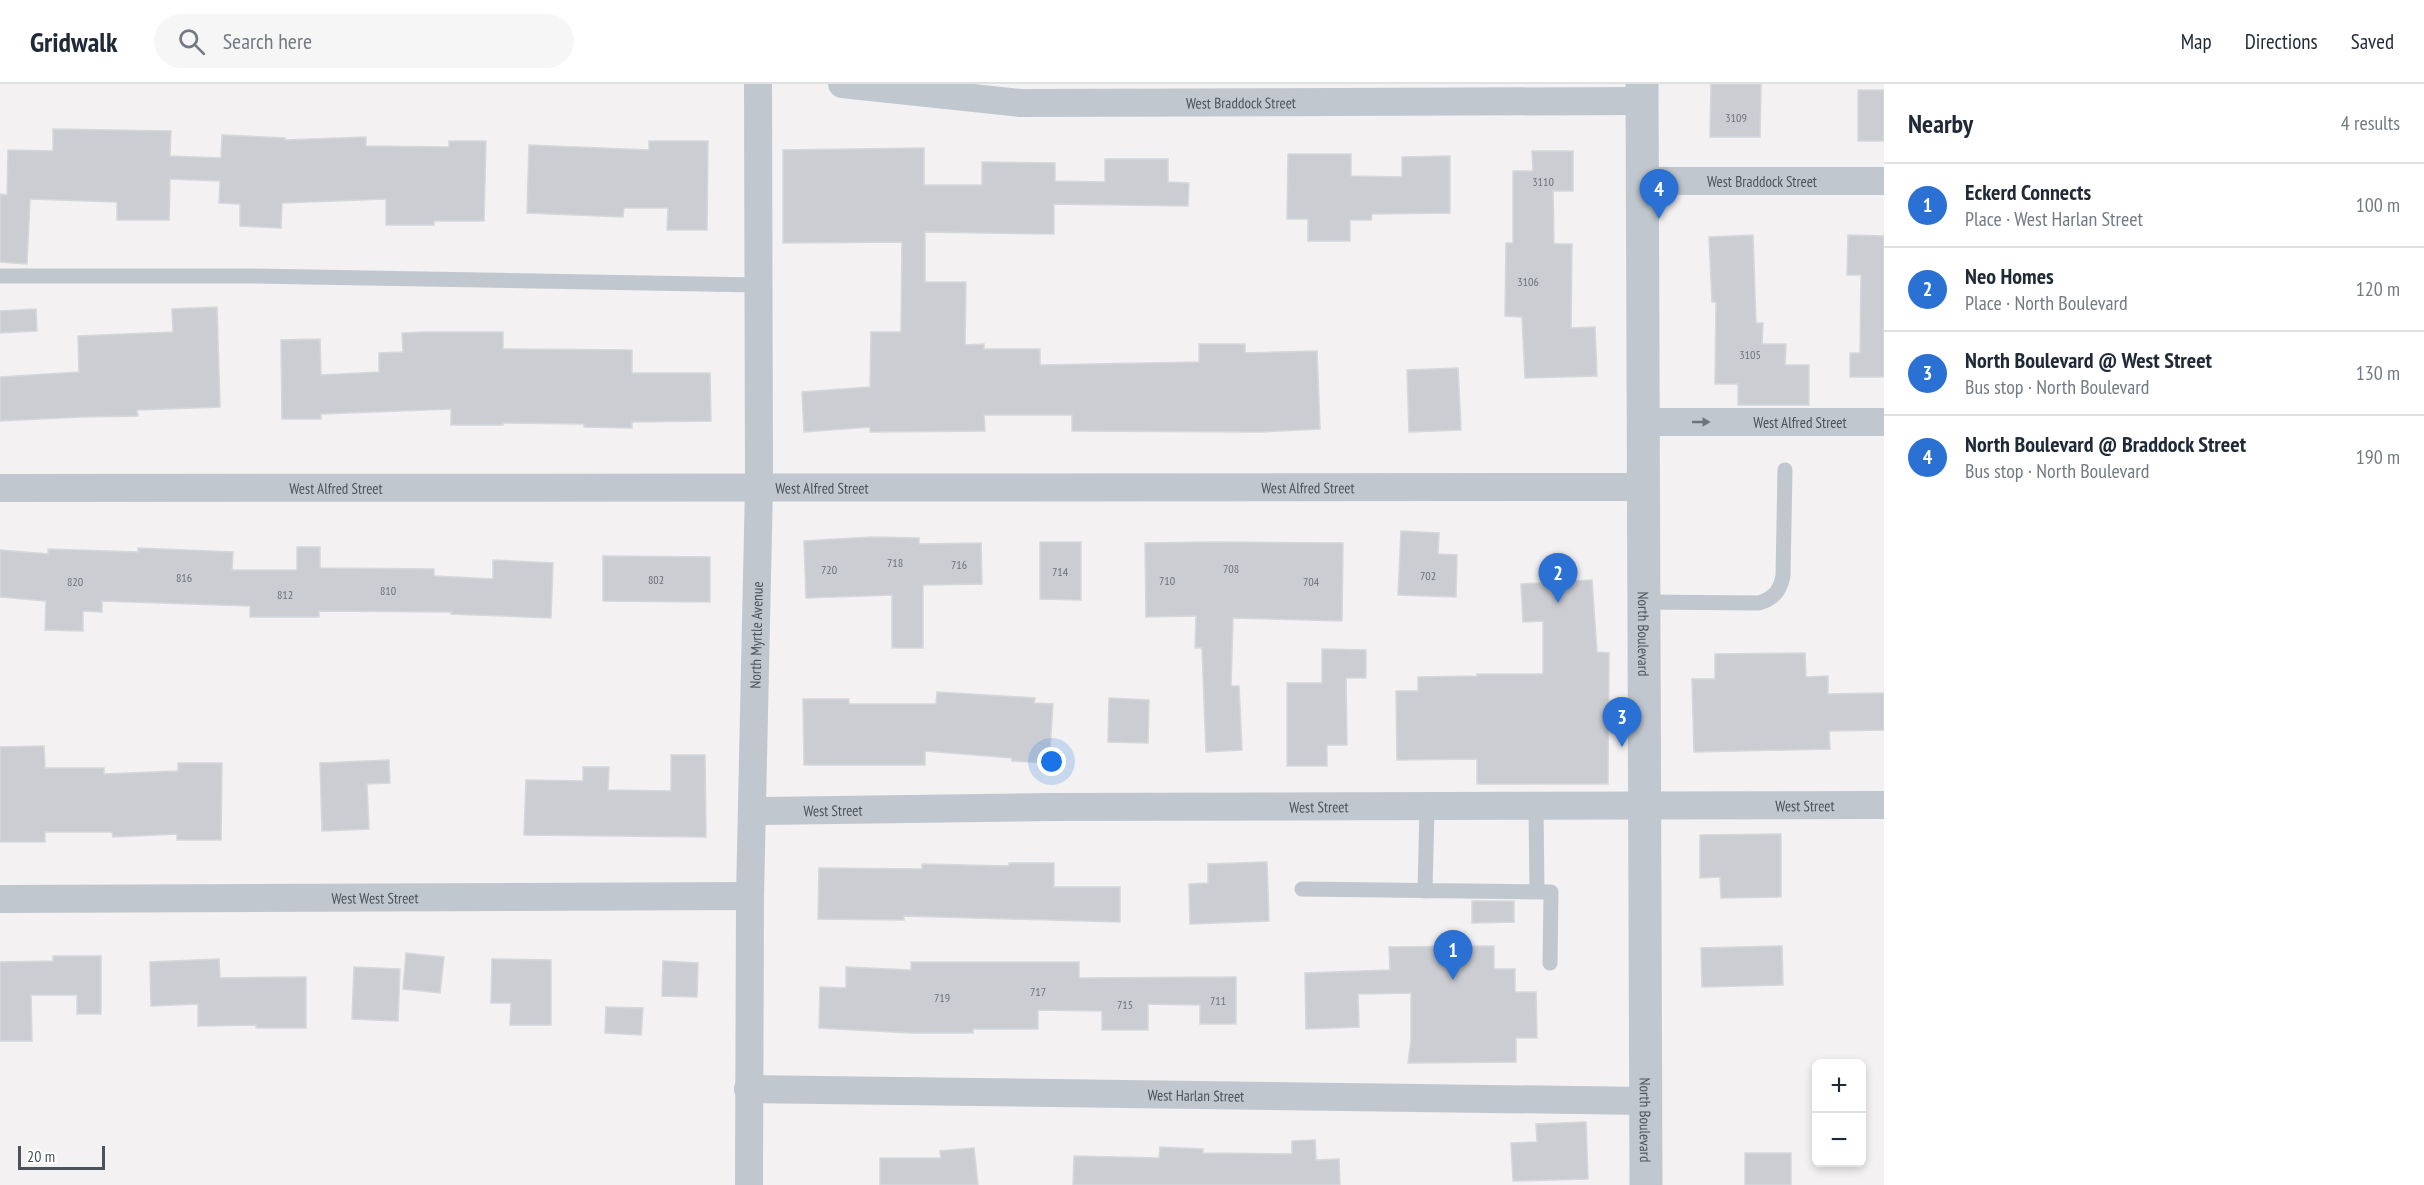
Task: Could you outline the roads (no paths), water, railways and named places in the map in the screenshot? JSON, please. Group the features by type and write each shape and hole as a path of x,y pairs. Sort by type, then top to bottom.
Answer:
{"street":[{"name":"North Myrtle Avenue","path":"749,1185 750,896 759,486 758,84"},
{"name":"West Braddock Street","path":"842,84 1020,103 1642,93"},
{"name":"North Boulevard","path":"1642,93 1640,181 1646,1185"},
{"name":"West Braddock Street","path":"1640,181 1884,181"},
{"name":"West Alfred Street","path":"1642,422 1884,422"},
{"name":"West Alfred Street","path":"0,488 1642,487"},
{"name":"West Street","path":"753,811 1052,807 1884,805"},
{"name":"West West Street","path":"0,899 750,896"},
{"name":"West Harlan Street","path":"748,1089 1646,1101"}],"lane":[{"path":"0,276 254,276 758,285"},
{"path":"1643,602 1759,603 1770,599 1780,589 1783,576 1785,470"},
{"path":"1425,891 1427,807"},
{"path":"1536,807 1537,892"},
{"path":"1302,889 1551,892 1550,963"}],"place":[{"name":"North Boulevard @ Braddock Street","path":"1659,219"},
{"name":"Neo Homes","path":"1558,603"},
{"name":"North Boulevard @ West Street","path":"1622,747"},
{"name":"Eckerd Connects","path":"1453,980"}]}
